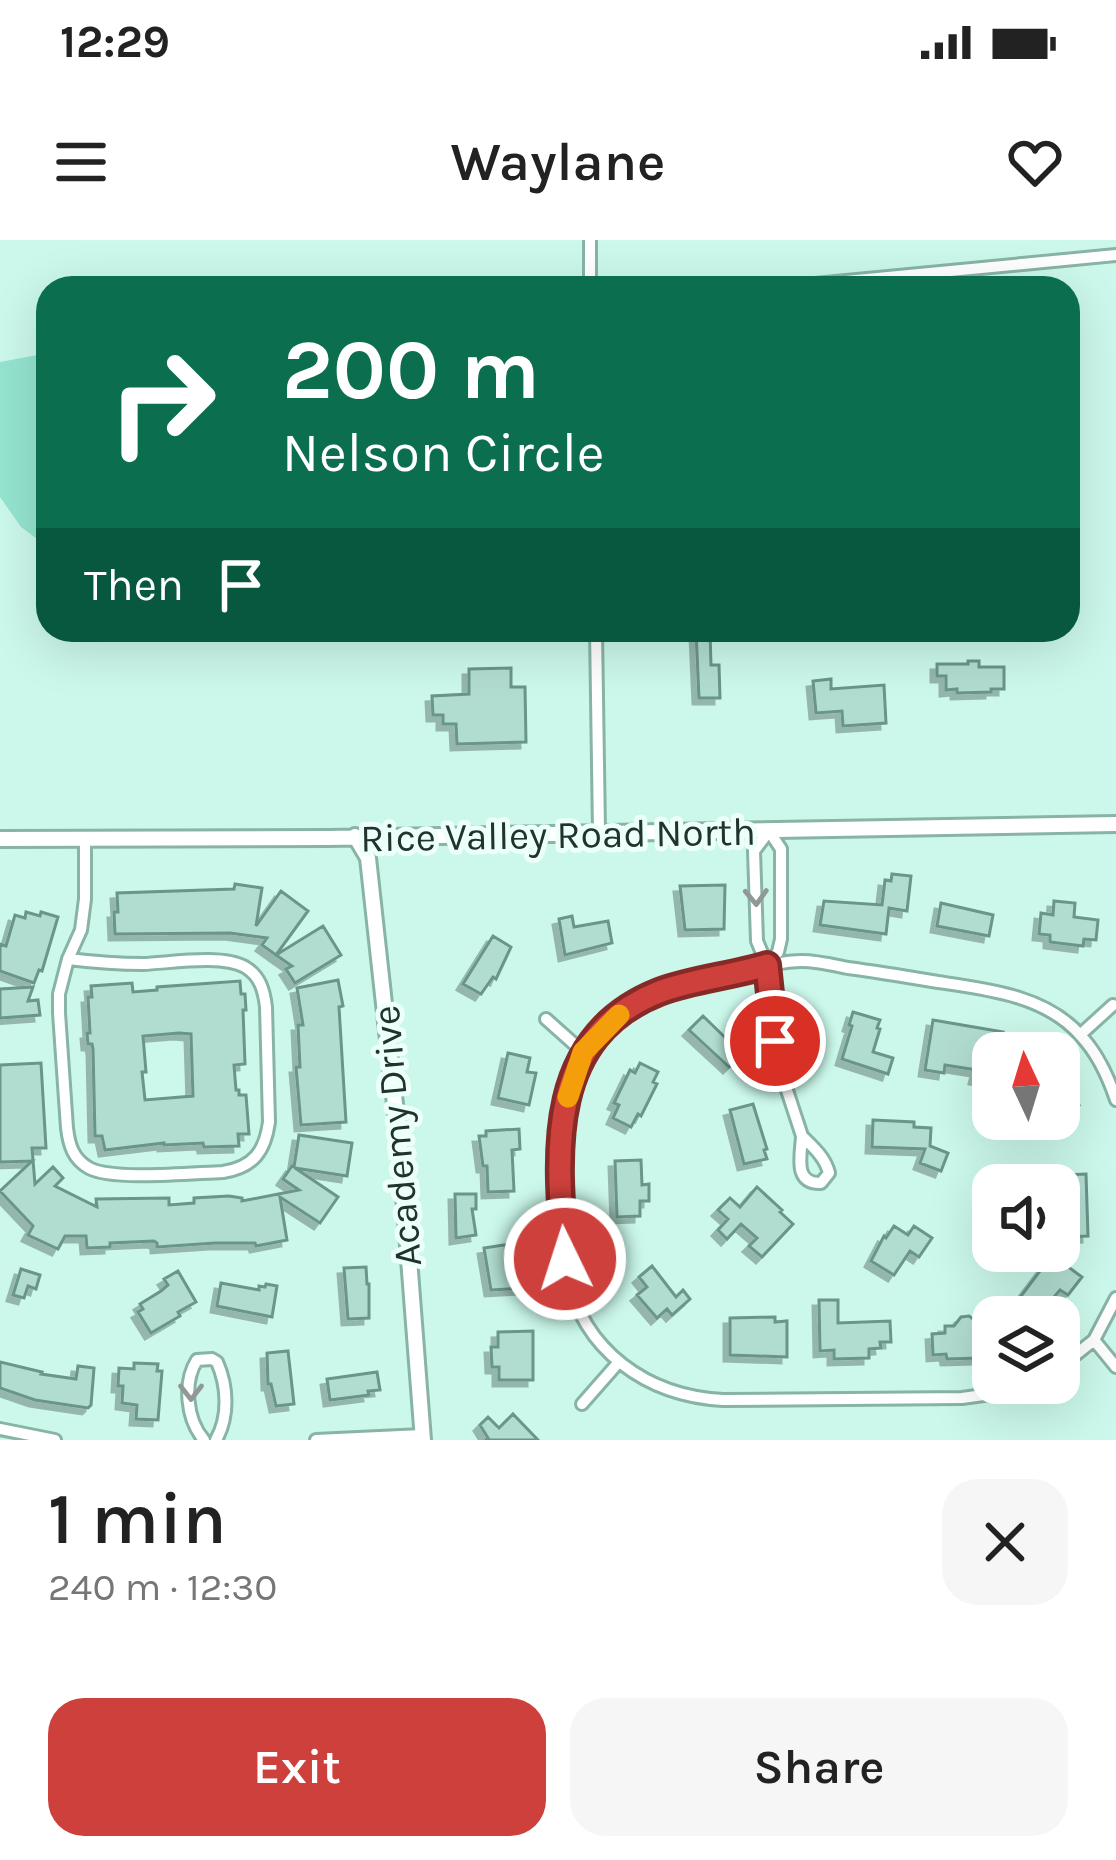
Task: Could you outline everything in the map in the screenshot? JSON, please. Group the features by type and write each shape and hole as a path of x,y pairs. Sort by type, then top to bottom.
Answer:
{"street":[{"path":"590,240 590,276"},
{"path":"898,276 1116,255"},
{"path":"596,642 599,832"},
{"name":"Rice Valley Road North","path":"0,839 1116,824"},
{"path":"767,965 781,939 781,849 770,831 754,851 757,941 767,965 779,1066 802,1136"},
{"name":"Academy Drive","path":"355,836 368,859 374,906 402,1168 423,1437"},
{"path":"68,959 143,964 217,961 241,964 256,975 266,1006 269,1121 260,1154 251,1163 224,1172 111,1174 92,1170 76,1158 67,1128 58,994 68,959 81,930 85,838"},
{"path":"972,1397 723,1400 672,1392 618,1363 579,1308 565,1259 559,1143 564,1109 583,1052 620,1013 664,990 804,961 983,988 1032,1003 1081,1034 1116,1100"},
{"path":"1081,1034 1113,1005"},
{"path":"546,1019 583,1052"},
{"path":"1080,1351 1094,1340 1116,1298"},
{"path":"1094,1340 1116,1367"},
{"path":"204,1440 195,1430 188,1384 192,1366 205,1358 217,1363 224,1380 223,1427 216,1440"},
{"path":"582,1404 618,1363"},
{"path":"0,1429 55,1440"},
{"path":"316,1440 423,1437"}],"green space":[{"path":"36,355 36,538 21,527 0,497 0,362"}],"building":[{"path":"696,642 710,642 711,665 719,665 720,698 699,698"},
{"path":"979,661 979,667 1004,667 1004,689 946,690 946,676 937,676 937,664"},
{"path":"511,668 511,687 525,687 526,742 457,744 456,724 443,724 443,715 433,715 432,696 469,694 469,669"},
{"path":"831,679 831,689 884,685 886,723 843,726 842,711 816,713 813,681"},
{"path":"892,874 911,876 907,911 889,908 886,934 820,925 824,901 882,905 885,880 891,881"},
{"path":"235,884 262,888 256,926 281,891 308,911 276,955 262,945 267,938 230,933 115,934 117,893 234,889"},
{"path":"725,885 724,929 685,930 680,886"},
{"path":"1054,901 1075,903 1074,917 1098,920 1096,940 1084,939 1083,946 1050,942 1050,935 1039,934 1041,913 1053,915"},
{"path":"941,903 993,915 989,936 937,926"},
{"path":"26,912 58,917 34,983 0,971 0,944 6,946 15,915 25,918"},
{"path":"572,916 574,927 608,921 612,943 565,955 559,919"},
{"path":"323,926 341,955 295,983 286,969 292,966 276,955"},
{"path":"493,936 511,947 496,979 481,994 463,984"},
{"path":"338,980 346,1122 301,1125 296,1067 300,1067 298,1025 303,1025 297,988"},
{"path":"240,981 246,1010 245,1064 234,1065 236,1090 246,1095 249,1134 238,1134 239,1146 164,1143 105,1150 102,1136 95,1136 93,1049 87,1033 91,986 132,983 133,992","holes":["191,1034 193,1096 145,1100 143,1036"]},
{"path":"33,987 28,1001 38,1000 40,1015 0,1018 0,989"},
{"path":"853,1012 880,1020 873,1052 893,1058 888,1074 842,1059"},
{"path":"703,1016 742,1054 729,1067 689,1030"},
{"path":"933,1020 1003,1032 972,1032 972,1069 945,1065 944,1073 925,1070"},
{"path":"508,1053 530,1058 527,1072 536,1073 529,1105 498,1098"},
{"path":"41,1063 46,1148 32,1148 35,1184 53,1167 63,1178 55,1186 97,1207 96,1199 169,1198 169,1205 229,1196 242,1201 299,1190 283,1179 294,1167 299,1135 352,1143 347,1176 295,1168 338,1197 320,1223 280,1197 287,1240 256,1246 157,1247 154,1241 87,1248 86,1236 65,1236 58,1249 28,1235 33,1226 0,1191 32,1161 0,1162 0,1065"},
{"path":"640,1063 658,1072 653,1082 657,1084 631,1127 613,1118 619,1105 614,1103 630,1070 635,1073"},
{"path":"753,1104 767,1159 744,1164 730,1110"},
{"path":"873,1120 914,1122 914,1127 931,1128 930,1146 948,1153 941,1171 920,1163 925,1149 872,1147"},
{"path":"519,1129 520,1149 512,1150 514,1191 488,1192 479,1136 486,1136 486,1131"},
{"path":"641,1160 642,1185 649,1184 649,1201 640,1201 640,1216 617,1217 615,1161"},
{"path":"1080,1174 1086,1174 1088,1236 1080,1236"},
{"path":"757,1187 793,1224 762,1257 749,1246 757,1238 741,1224 727,1239 718,1230 728,1219 718,1210 730,1198 740,1207"},
{"path":"455,1194 476,1194 476,1209 472,1209 476,1235 456,1238"},
{"path":"894,1226 908,1235 914,1226 932,1238 919,1257 910,1251 894,1275 871,1261"},
{"path":"517,1243 525,1288 491,1290 484,1248"},
{"path":"652,1266 676,1297 683,1290 690,1299 672,1315 667,1309 657,1318 637,1295 647,1287 639,1277"},
{"path":"366,1267 369,1318 348,1319 344,1268"},
{"path":"21,1269 40,1275 36,1289 28,1286 24,1298 13,1295"},
{"path":"178,1271 196,1302 151,1333 138,1312 143,1309 140,1304 168,1285 164,1279"},
{"path":"1039,1272 1075,1272 1082,1277 1068,1295 1060,1290 1055,1296 1021,1296"},
{"path":"221,1283 259,1290 266,1284 277,1286 272,1317 217,1306"},
{"path":"819,1300 838,1300 838,1323 890,1321 891,1342 869,1349 869,1358 834,1359 834,1350 820,1351"},
{"path":"775,1317 775,1322 787,1321 787,1357 730,1355 730,1318"},
{"path":"961,1317 972,1318 972,1358 933,1355 932,1334 945,1333 945,1326 954,1326"},
{"path":"533,1331 533,1380 499,1380 499,1367 492,1367 491,1347 498,1347 498,1332"},
{"path":"288,1351 294,1404 276,1406 268,1384 267,1353"},
{"path":"0,1362 76,1379 78,1366 94,1368 91,1405 35,1400 0,1388"},
{"path":"134,1363 158,1364 157,1371 162,1371 158,1420 136,1419 137,1405 122,1403 119,1368 134,1369"},
{"path":"377,1372 380,1390 330,1400 327,1379"},
{"path":"513,1414 538,1440 486,1440 480,1425 488,1417 499,1428"}],"slow traffic":[{"path":"568,1097 583,1052 619,1015"}],"route":[{"path":"565,1259 558,1161 564,1109 583,1052 608,1024 634,1004 664,990 767,965 775,1041"}]}
